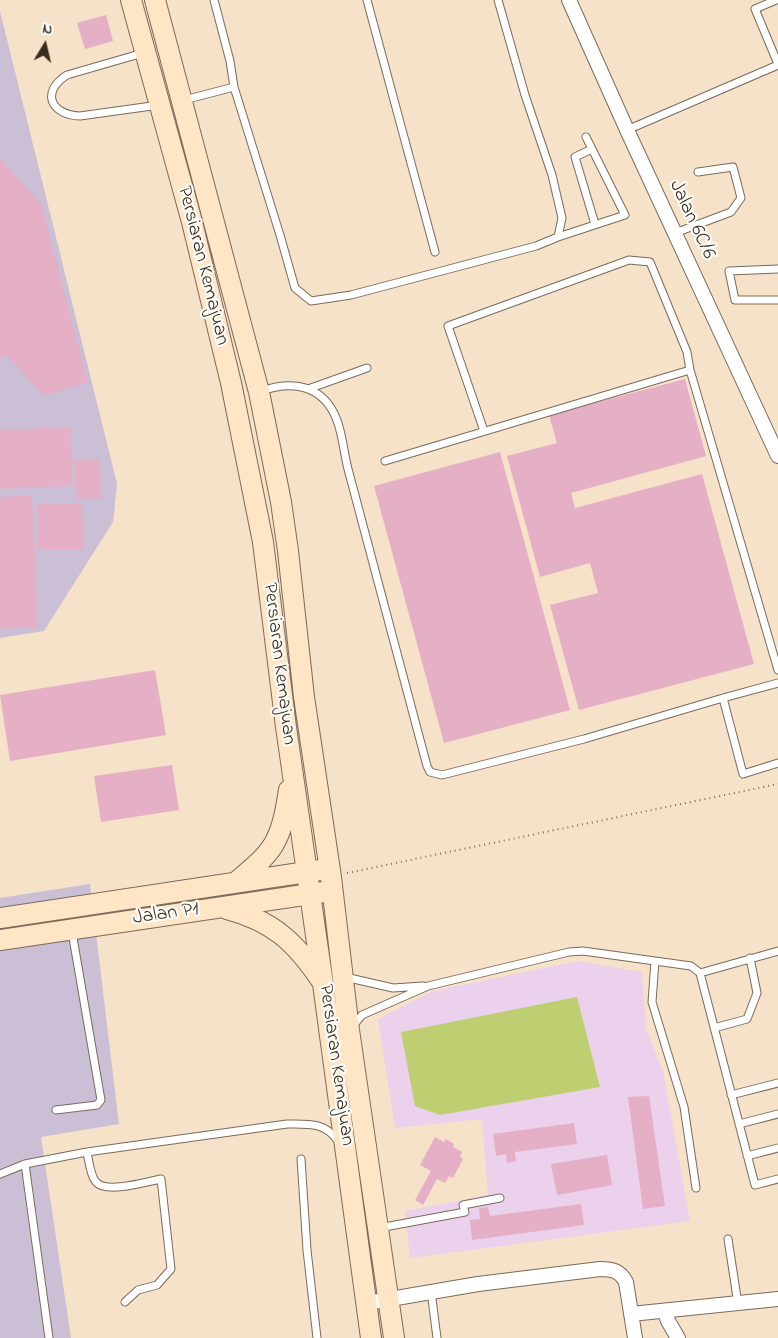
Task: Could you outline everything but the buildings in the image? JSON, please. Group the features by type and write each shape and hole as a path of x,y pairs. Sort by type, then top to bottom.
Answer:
{"main road":[{"name":"Persiaran Kemajuan","path":"131,0 192,222 231,382 263,542 292,771 324,984 372,1338"},
{"name":"Persiaran Kemajuan","path":"155,0 259,392 281,502 304,697 331,879 349,1030 394,1338"},
{"path":"235,883 268,853 276,841 284,820 292,771"},
{"name":"Jalan P1","path":"0,918 307,872 331,879"},
{"name":"Jalan P1","path":"0,940 310,894 331,879"},
{"path":"220,908 260,920 287,938 302,953 324,984"}],"street":[{"name":"Jalan 6C/6","path":"569,0 778,456"},
{"path":"367,1303 388,1298 609,1269 622,1275 626,1282 635,1338"},
{"path":"631,1314 778,1299"},
{"path":"665,1311 668,1321 678,1338"}],"lane":[{"path":"214,0 230,61 234,87 295,288 311,300 360,293 536,246 625,215 586,137"},
{"path":"367,0 434,252"},
{"path":"498,0 525,95 552,175 562,218 558,237"},
{"path":"627,130 778,64 755,9 776,0"},
{"path":"145,52 66,75 58,80 53,87 51,96 53,105 60,112 69,116 80,116 160,105"},
{"path":"182,100 234,87"},
{"path":"592,149 575,157 595,224"},
{"path":"675,233 731,212 741,198 732,167 698,172"},
{"path":"484,432 448,326 629,260 650,262 687,352 690,370 778,670"},
{"path":"778,269 728,271 735,300 778,300"},
{"path":"308,389 367,368"},
{"path":"385,461 690,370"},
{"path":"259,392 276,386 294,385 308,389 331,408 338,425 426,766 430,772 442,775 452,773 584,740 778,683"},
{"path":"723,698 743,774 778,763"},
{"path":"56,1110 97,1105 101,1100 71,929"},
{"path":"700,973 778,950"},
{"path":"349,1030 362,1015 428,986 569,952 584,951 691,966 700,973 755,1185 778,1179"},
{"path":"714,1028 747,1018 757,993 750,958"},
{"path":"655,961 652,1002 684,1107 696,1188"},
{"path":"342,976 393,988 428,986"},
{"path":"731,1095 778,1083"},
{"path":"739,1124 778,1114"},
{"path":"0,1174 25,1164 86,1152 287,1124 319,1125 334,1134 347,1153"},
{"path":"748,1156 778,1148"},
{"path":"86,1152 94,1179 97,1184 104,1187 112,1188 161,1179 171,1268 157,1286 138,1290 125,1302"},
{"path":"301,1158 307,1250 317,1338"},
{"path":"25,1164 49,1338"},
{"path":"378,1228 465,1212 463,1205 500,1198"},
{"path":"728,1239 738,1304"},
{"path":"431,1292 438,1338"}],"path":[{"path":"331,879 778,784"}],"shaded area":[{"path":"0,11 117,484 113,522 44,631 0,638"},
{"path":"90,884 119,1124 41,1137 71,1338 0,1338 0,898"},
{"path":"578,961 642,972 646,1029 663,1071 690,1221 410,1258 405,1211 488,1195 482,1119 395,1128 378,1019 433,991"}],"green space":[{"path":"577,997 600,1087 440,1115 415,1106 401,1032"}]}
